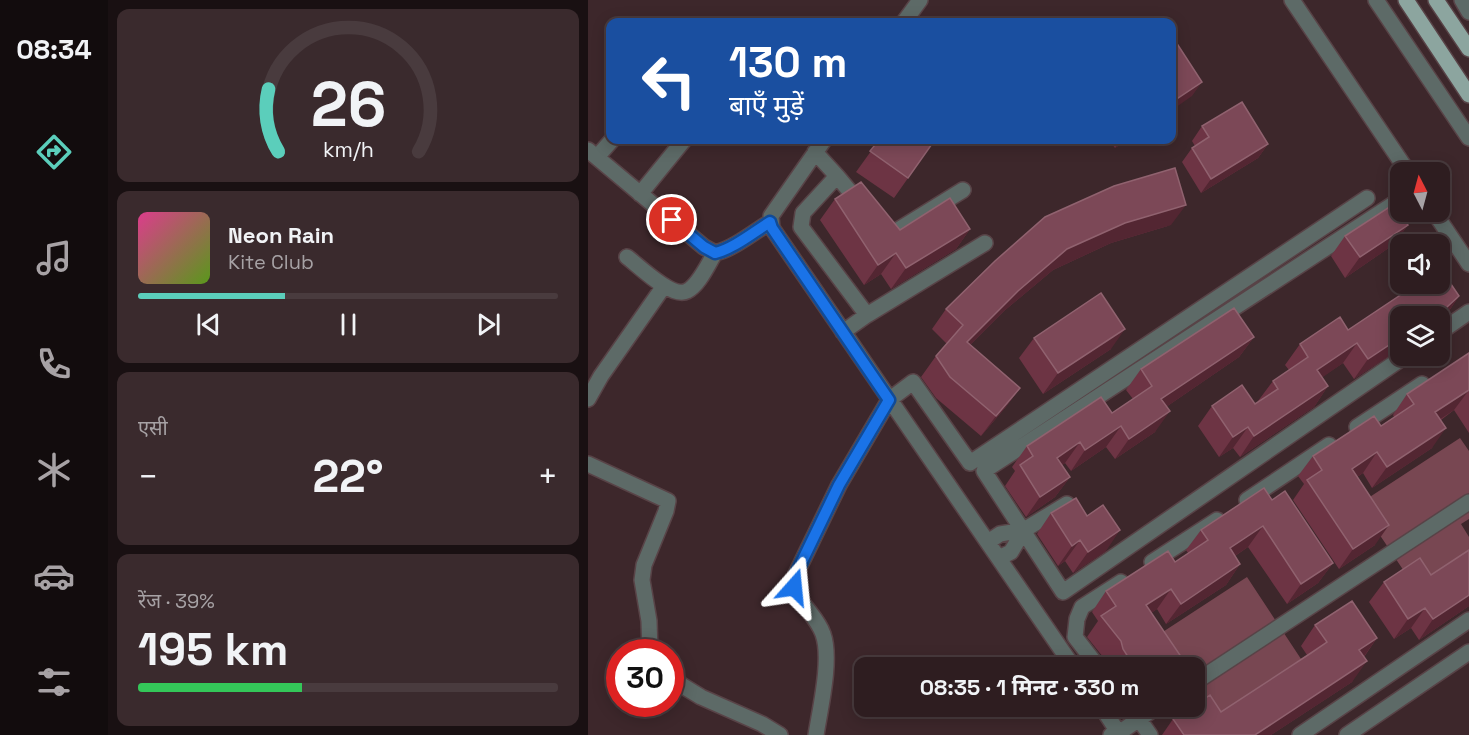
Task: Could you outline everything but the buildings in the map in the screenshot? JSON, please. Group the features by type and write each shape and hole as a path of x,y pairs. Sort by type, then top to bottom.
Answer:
{"main road":[{"path":"1406,0 1469,95"},
{"path":"1436,0 1469,49"}],"street":[{"path":"907,18 920,0"},
{"path":"1292,0 1401,162"},
{"path":"1376,0 1469,138"},
{"path":"1462,0 1469,12"},
{"path":"607,144 593,154 704,247 715,253 727,251 770,222"},
{"path":"640,194 681,144"},
{"path":"963,190 895,232 882,231 837,176 820,146 771,216 770,222 889,400 1066,657"},
{"path":"837,176 802,213 801,227 867,315"},
{"path":"816,735 824,692 826,650 824,635 797,595 794,578 839,485 889,400 913,382 970,463 1367,198"},
{"path":"1390,206 984,471 1063,592 1391,366"},
{"path":"1441,222 1469,264"},
{"path":"843,332 985,243"},
{"path":"627,257 664,286 678,293 686,292 692,287 715,253"},
{"path":"588,399 600,376 664,286"},
{"path":"1450,325 1469,312"},
{"path":"1090,657 1075,637 1077,619 1082,607 1438,374"},
{"path":"588,464 668,501 644,565 642,580 650,639"},
{"path":"988,542 1000,534 1024,530 1072,501"},
{"path":"1205,676 1469,502"},
{"path":"999,558 1011,552 1024,530"},
{"path":"1300,735 1469,620"},
{"path":"1347,735 1469,652"},
{"path":"684,687 780,735"},
{"path":"1107,717 1117,734 1143,717"},
{"path":"1140,719 1150,735"}],"shaded area":[{"path":"1460,438 1469,451 1469,519 1461,524 1469,537 1469,555 1416,589 1359,504"},
{"path":"1247,577 1303,662 1209,724 1204,717 1205,657 1164,657 1152,639"}],"route":[{"path":"672,220 704,247 715,253 727,251 770,222 889,400 839,485 794,578 794,587"}]}
